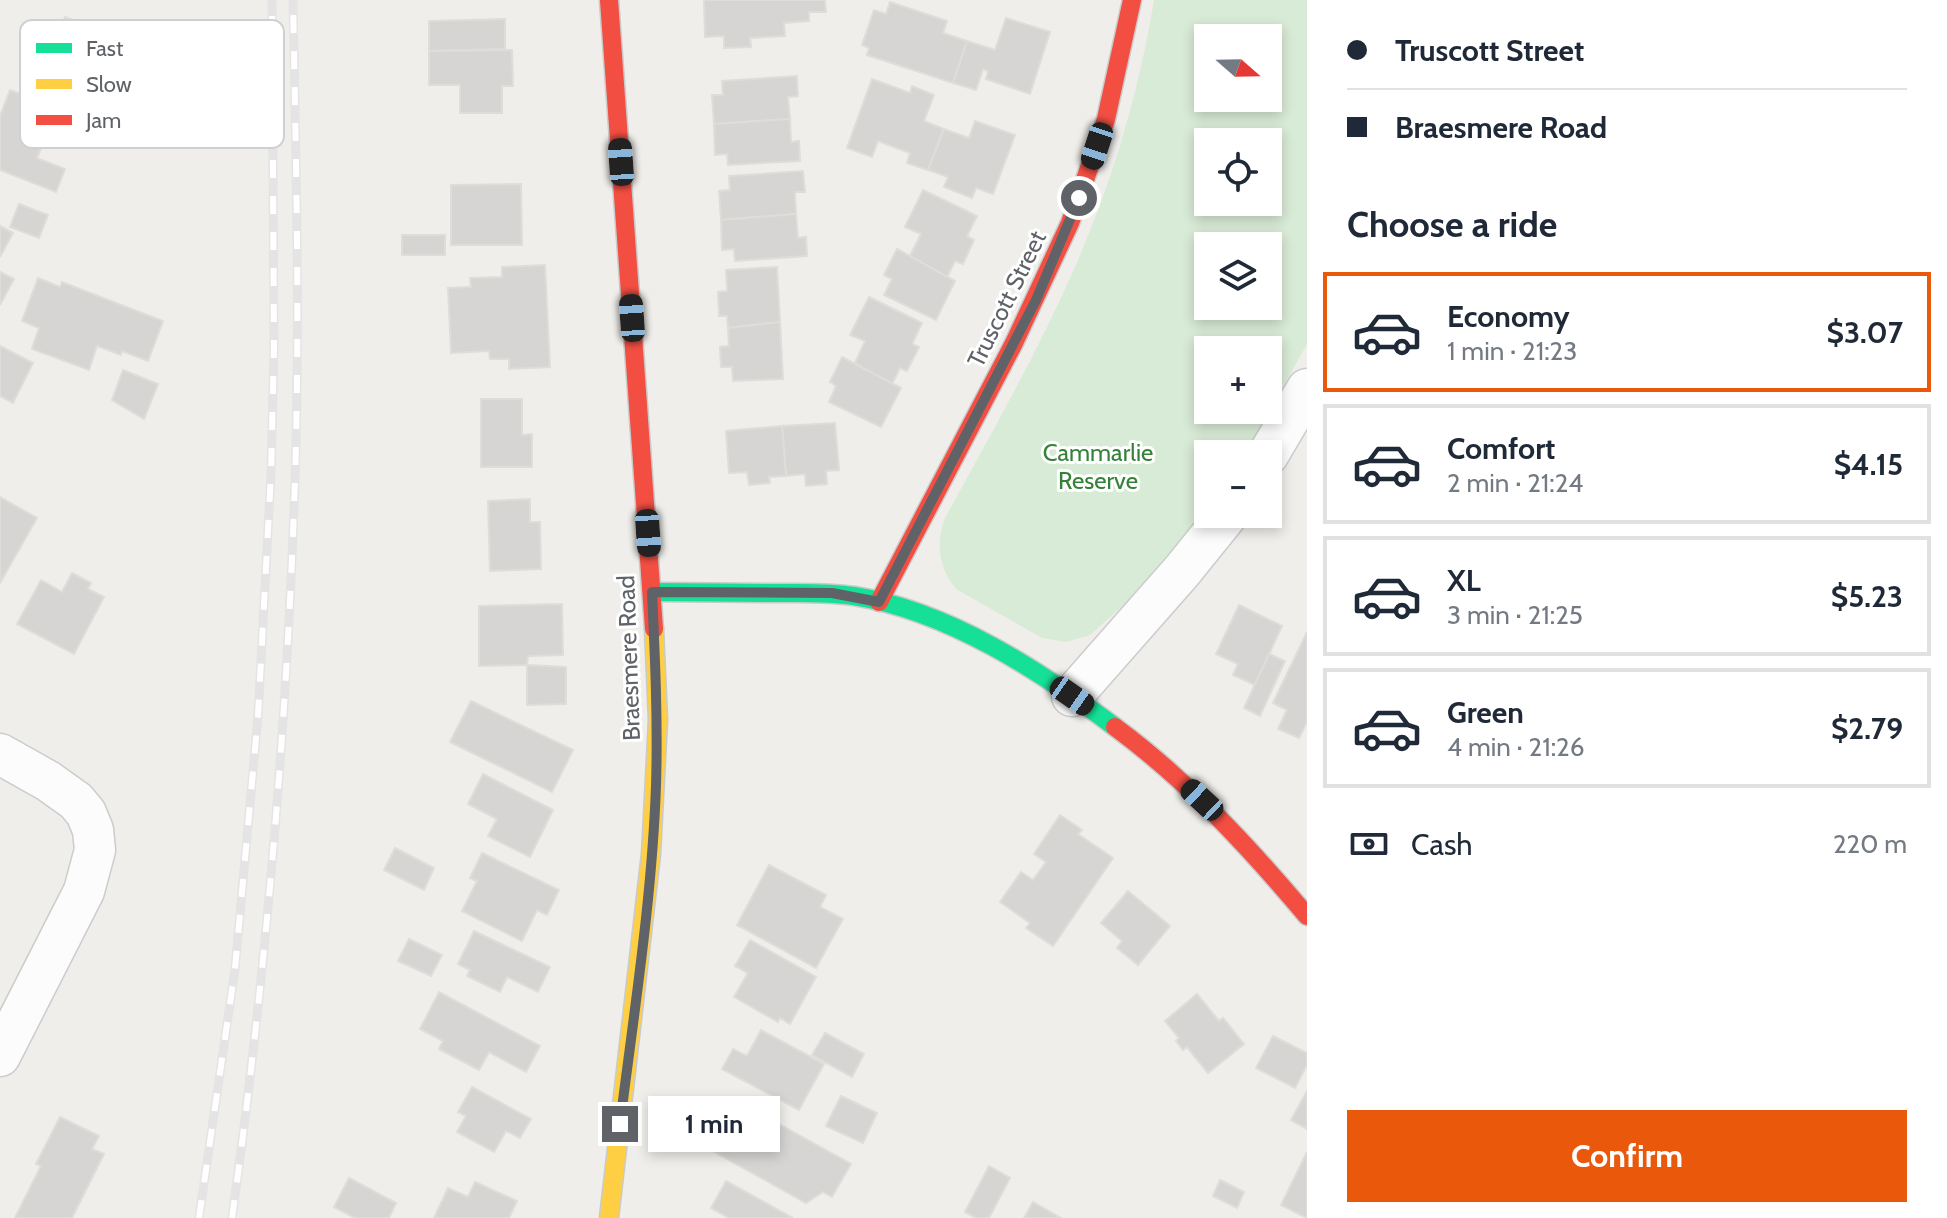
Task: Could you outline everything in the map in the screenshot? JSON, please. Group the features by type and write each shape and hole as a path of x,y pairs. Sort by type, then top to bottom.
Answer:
{"street":[{"name":"Braesmere Road","path":"609,0 652,592 658,720 654,815 643,936 609,1218"},
{"name":"Truscott Street","path":"879,602 1014,343 1065,235 1106,119 1132,0"},
{"path":"1277,440 1307,389"},
{"path":"1072,696 1217,528"},
{"path":"652,592 832,593 879,602 938,621 973,637 1072,696 1139,742 1225,821 1307,916"},
{"path":"0,754 76,801 90,822 95,850 84,891 0,1056"}],"green space":[{"name":"Cammarlie Reserve","path":"1154,0 1307,0 1307,344 1282,388 1282,336 1194,336 1194,424 1262,424 1253,440 1194,440 1194,523 1127,602 1090,635 1066,642 1042,638 956,589 943,565 940,539 944,520 1029,363 1088,235 1123,136 1141,69"}],"building":[{"path":"704,0 825,0 826,12 809,12 809,21 784,23 785,36 750,38 751,47 724,48 724,36 705,37"},
{"path":"890,2 947,21 943,33 967,41 953,83 867,55 869,48 862,45 874,10 886,14"},
{"path":"1006,18 1050,32 1030,94 986,79 988,71 983,69 976,90 953,83 967,41 995,50"},
{"path":"505,19 505,49 429,51 429,21"},
{"path":"512,50 513,86 502,86 502,113 460,113 460,85 429,85 429,51"},
{"path":"797,76 798,96 788,97 790,119 714,124 712,95 723,95 722,81"},
{"path":"872,79 910,93 912,86 934,95 924,121 944,129 928,170 907,163 910,153 878,141 872,157 847,148"},
{"path":"10,90 20,94 20,148 41,148 37,158 65,169 56,192 0,170 0,116"},
{"path":"790,119 791,142 799,141 800,161 728,165 727,154 715,155 714,124"},
{"path":"975,121 1015,135 993,194 976,188 972,198 944,187 948,177 928,170 944,129 969,138"},
{"path":"803,171 805,192 795,192 796,214 721,220 719,191 730,190 729,176"},
{"path":"521,184 522,245 451,245 451,185"},
{"path":"923,190 977,216 967,236 974,240 963,264 955,261 947,277 910,256 921,234 905,227"},
{"path":"19,204 48,215 39,238 10,227"},
{"path":"796,214 798,238 806,237 807,256 735,261 734,249 722,250 721,220"},
{"path":"0,226 13,233 0,257"},
{"path":"402,235 445,235 445,255 402,255"},
{"path":"897,249 955,281 936,320 884,295 892,279 884,275"},
{"path":"545,265 550,367 509,369 509,359 490,359 489,351 451,353 448,288 471,287 470,278 502,277 502,267"},
{"path":"777,267 780,322 728,328 727,316 719,316 718,292 727,291 726,270"},
{"path":"0,272 14,279 0,305"},
{"path":"38,278 60,287 62,282 163,321 148,361 97,346 89,370 32,349 39,328 22,321"},
{"path":"869,297 922,323 912,344 919,347 907,371 900,368 892,384 855,363 865,341 850,335"},
{"path":"780,322 783,379 733,381 732,367 721,367 720,347 729,346 728,328"},
{"path":"0,346 33,363 13,403 0,396"},
{"path":"842,357 901,388 881,427 829,402 836,386 830,382"},
{"path":"123,370 158,384 144,419 112,400"},
{"path":"481,399 522,399 522,435 532,434 532,467 481,467"},
{"path":"835,423 839,470 826,471 827,484 806,486 805,474 786,476 782,426"},
{"path":"782,426 786,476 769,477 770,483 749,485 747,472 729,473 726,431"},
{"path":"0,497 37,518 0,583"},
{"path":"530,499 530,522 540,522 541,569 490,571 488,501"},
{"path":"72,573 91,583 88,589 104,597 74,654 17,624 41,580 62,592"},
{"path":"562,604 563,655 528,656 527,665 479,666 479,606"},
{"path":"1239,605 1282,626 1255,685 1233,675 1238,664 1216,654"},
{"path":"1307,632 1307,722 1299,738 1278,729 1287,710 1273,703"},
{"path":"1269,654 1285,661 1260,716 1244,708"},
{"path":"527,665 566,667 566,704 527,705"},
{"path":"471,701 573,750 552,792 450,742"},
{"path":"483,774 553,810 530,857 488,836 497,819 468,804"},
{"path":"1060,815 1082,830 1078,834 1113,858 1053,946 1026,928 1030,923 1000,902 1021,872 1033,880 1046,862 1034,854"},
{"path":"395,848 434,868 424,890 384,870"},
{"path":"482,853 559,890 547,915 537,910 522,941 462,911 477,881 470,878"},
{"path":"769,865 826,895 820,907 843,919 816,968 737,925"},
{"path":"1128,891 1170,926 1138,965 1117,948 1122,941 1101,923"},
{"path":"474,931 550,967 538,992 507,977 500,992 467,976 470,970 458,964"},
{"path":"409,939 442,955 431,976 398,961"},
{"path":"750,940 816,977 790,1024 780,1018 778,1022 734,997 748,973 735,966"},
{"path":"439,992 540,1046 526,1072 489,1052 479,1070 439,1049 443,1041 420,1029"},
{"path":"1197,994 1219,1021 1223,1018 1244,1044 1208,1073 1187,1047 1183,1050 1176,1041 1179,1038 1165,1021"},
{"path":"761,1030 824,1064 799,1110 722,1069 733,1049 747,1056"},
{"path":"825,1033 864,1054 852,1077 812,1055"},
{"path":"1273,1036 1307,1053 1307,1065 1295,1088 1256,1068"},
{"path":"472,1087 531,1119 520,1138 506,1131 494,1152 457,1132 466,1116 458,1112"},
{"path":"1307,1091 1307,1129 1291,1120"},
{"path":"841,1096 877,1113 863,1143 826,1126"},
{"path":"732,1098 851,1164 832,1197 823,1192 806,1203 711,1150 724,1127 717,1123"},
{"path":"60,1117 99,1136 92,1149 104,1154 72,1218 15,1218 41,1166 36,1164"},
{"path":"1307,1152 1307,1218 1281,1205"},
{"path":"989,1166 1010,1178 989,1218 976,1218 965,1212"},
{"path":"349,1178 396,1203 389,1218 355,1218 334,1207"},
{"path":"1220,1180 1244,1192 1237,1208 1213,1196"},
{"path":"726,1181 793,1218 729,1218 711,1208"},
{"path":"475,1182 517,1201 509,1218 434,1218 448,1188 468,1197"},
{"path":"1033,1202 1061,1218 1024,1218"}],"railway":[{"path":"272,0 272,20"},
{"path":"232,1218 265,942 287,664 297,359 293,0"},
{"path":"199,1218 235,969 258,716 271,474 273,148"}],"traffic: fast":[{"path":"652,592 824,593 889,604 959,629 992,646 1056,685 1115,727"}],"traffic: slow":[{"path":"609,1218 651,854 658,720 654,629"}],"traffic: jam":[{"path":"609,0 654,629"},
{"path":"879,602 1014,343 1070,223 1106,119 1132,0"},
{"path":"1115,727 1168,770 1217,816 1307,916"}],"route":[{"path":"620,1124 643,936 656,789 658,720 652,592 832,593 879,602 1036,300 1079,198"}]}
